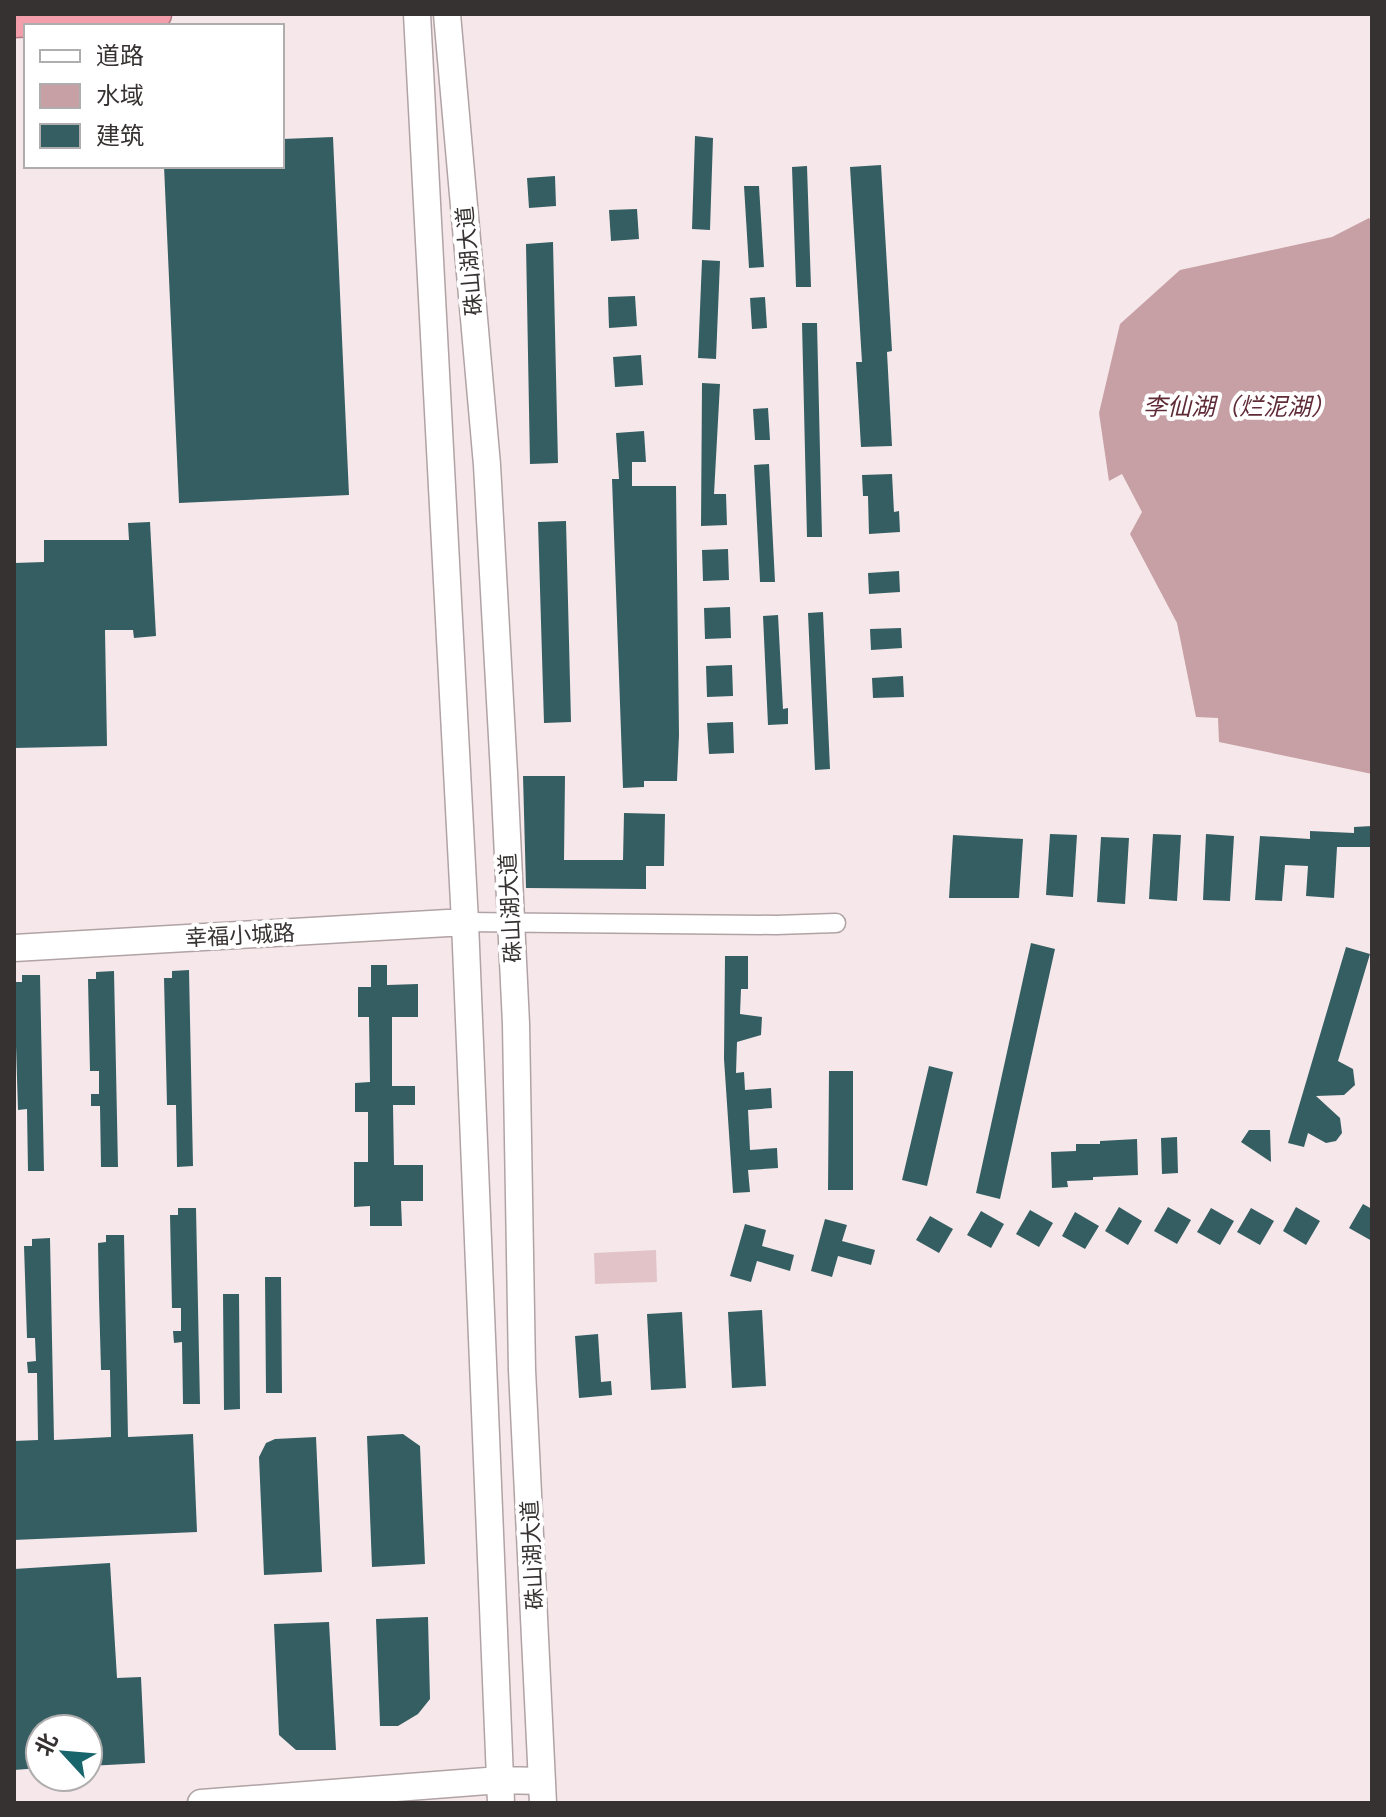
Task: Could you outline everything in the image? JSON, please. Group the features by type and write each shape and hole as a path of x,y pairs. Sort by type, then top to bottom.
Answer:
{"highway":[{"path":"14,21 155,14"}],"main road":[{"name":"硃山湖大道","path":"417,14 465,922 501,1792"},
{"name":"硃山湖大道","path":"447,14 487,465 511,922 522,1370 542,1792"},
{"name":"幸福小城路","path":"14,948 465,922"},
{"path":"201,1803 542,1792"}],"street":[{"path":"465,922 836,923"}],"shaded area":[{"path":"656,1250 657,1282 595,1284 594,1253"}],"water":[{"name":"李仙湖（烂泥湖）","path":"1369,218 1372,223 1372,774 1219,742 1218,718 1196,717 1177,623 1130,534 1142,512 1122,474 1109,481 1099,413 1120,324 1180,270 1332,237"}],"building":[{"path":"695,136 713,138 710,230 692,229"},
{"path":"333,137 349,495 179,503 164,168 284,168 284,139"},
{"path":"881,165 892,351 887,352 892,446 861,447 856,362 862,362 850,167"},
{"path":"807,166 811,287 796,287 792,167"},
{"path":"555,176 556,206 529,208 527,178"},
{"path":"744,186 759,186 764,267 749,268"},
{"path":"637,209 639,239 611,241 609,210"},
{"path":"553,242 558,463 530,464 526,244"},
{"path":"702,260 720,261 716,359 698,358"},
{"path":"635,296 637,326 609,328 608,297"},
{"path":"765,297 767,328 752,329 750,298"},
{"path":"802,323 817,323 822,537 807,537"},
{"path":"641,355 643,385 615,387 613,357"},
{"path":"702,383 720,384 714,494 726,494 727,525 701,526"},
{"path":"768,408 770,440 755,440 753,409"},
{"path":"644,431 646,462 632,462 632,486 676,486 677,781 644,781 644,787 623,788 612,479 619,479 616,433"},
{"path":"769,464 775,582 760,582 754,465"},
{"path":"892,474 894,512 899,511 900,532 869,534 868,496 863,496 862,475"},
{"path":"566,521 571,722 544,723 538,522"},
{"path":"150,522 156,636 134,638 133,630 105,630 107,746 14,748 14,563 44,562 44,540 129,540 128,523"},
{"path":"728,549 729,580 703,581 702,550"},
{"path":"899,571 900,592 869,594 868,573"},
{"path":"730,607 731,638 705,639 704,608"},
{"path":"823,612 830,769 815,770 808,613"},
{"path":"778,615 783,709 788,708 788,724 768,725 763,616"},
{"path":"901,628 902,648 871,650 870,629"},
{"path":"732,665 733,696 707,697 706,666"},
{"path":"903,676 904,697 873,698 872,678"},
{"path":"733,722 734,753 709,754 707,723"},
{"path":"523,776 565,776 564,860 623,860 624,813 665,814 664,866 646,866 646,889 526,888"},
{"path":"1372,826 1372,847 1337,847 1334,898 1306,896 1308,866 1285,865 1282,901 1255,900 1260,836 1310,839 1310,831 1354,833 1354,827"},
{"path":"1050,834 1077,835 1073,897 1046,895"},
{"path":"1153,834 1181,835 1177,901 1149,899"},
{"path":"1206,834 1234,836 1230,901 1203,900"},
{"path":"953,835 1023,839 1019,898 949,898"},
{"path":"1101,837 1129,838 1125,904 1097,902"},
{"path":"1031,943 1055,949 1000,1199 976,1193"},
{"path":"1346,947 1370,954 1338,1061 1353,1069 1355,1085 1344,1095 1316,1096 1340,1118 1342,1133 1336,1141 1326,1143 1308,1133 1304,1147 1288,1143"},
{"path":"725,956 748,956 748,989 741,989 740,1014 762,1017 761,1035 737,1042 736,1073 744,1072 745,1090 771,1088 772,1108 748,1110 750,1150 777,1148 778,1168 748,1170 750,1192 733,1193 724,1059"},
{"path":"371,965 387,965 387,985 418,984 418,1017 392,1017 392,1086 415,1086 415,1105 393,1105 394,1165 423,1165 423,1201 401,1201 402,1226 370,1226 370,1206 354,1207 354,1162 368,1162 368,1112 355,1112 355,1083 370,1082 369,1017 358,1017 358,987 371,987"},
{"path":"189,970 193,1166 177,1167 176,1105 167,1105 164,978 172,978 172,971"},
{"path":"114,971 118,1167 101,1167 100,1106 91,1106 91,1094 99,1094 99,1071 90,1071 88,979 96,979 96,972"},
{"path":"22,975 40,975 44,1171 28,1171 27,1109 18,1110 14,982 22,982"},
{"path":"929,1066 953,1072 927,1186 902,1180"},
{"path":"829,1071 853,1071 853,1190 828,1190"},
{"path":"1249,1130 1270,1130 1271,1162 1241,1142"},
{"path":"1177,1137 1178,1173 1162,1174 1161,1138"},
{"path":"1137,1139 1138,1175 1093,1177 1093,1180 1067,1181 1068,1187 1052,1188 1051,1152 1076,1151 1076,1144"},
{"path":"1363,1204 1372,1209 1372,1241 1349,1228"},
{"path":"1119,1207 1142,1221 1128,1245 1105,1231"},
{"path":"1168,1207 1191,1220 1177,1244 1154,1231"},
{"path":"1296,1207 1320,1221 1306,1245 1283,1231"},
{"path":"178,1208 196,1208 200,1404 183,1404 182,1342 174,1343 173,1331 181,1331 181,1308 172,1308 170,1215 178,1215"},
{"path":"1211,1208 1234,1221 1220,1245 1197,1232"},
{"path":"1251,1208 1274,1221 1260,1245 1237,1232"},
{"path":"1030,1210 1053,1223 1039,1247 1016,1234"},
{"path":"981,1211 1004,1224 991,1248 967,1235"},
{"path":"1075,1212 1099,1226 1085,1249 1062,1236"},
{"path":"930,1216 953,1229 939,1253 916,1240"},
{"path":"825,1219 847,1225 842,1241 875,1250 871,1265 838,1256 832,1277 811,1271"},
{"path":"745,1224 766,1230 762,1246 794,1255 790,1271 757,1261 751,1282 730,1276"},
{"path":"106,1235 124,1235 128,1437 193,1434 197,1532 14,1540 14,1441 38,1440 37,1373 28,1373 27,1362 36,1361 35,1338 27,1338 24,1246 32,1246 32,1239 50,1238 54,1440 111,1437 110,1370 101,1370 99,1298 98,1243 106,1242"},
{"path":"265,1277 281,1277 282,1393 266,1393"},
{"path":"223,1294 239,1294 240,1409 224,1410"},
{"path":"762,1310 766,1386 732,1388 728,1312"},
{"path":"682,1312 686,1388 651,1390 647,1314"},
{"path":"598,1334 601,1382 611,1381 612,1395 579,1398 575,1336"},
{"path":"403,1434 420,1446 425,1564 372,1567 367,1436"},
{"path":"316,1437 322,1572 264,1575 259,1457 266,1443 275,1439"},
{"path":"110,1563 117,1678 141,1677 145,1763 104,1765 104,1713 24,1713 24,1769 14,1770 14,1569"},
{"path":"428,1617 430,1699 418,1714 398,1726 380,1726 376,1619"},
{"path":"329,1622 336,1750 296,1750 279,1735 274,1624"}]}
